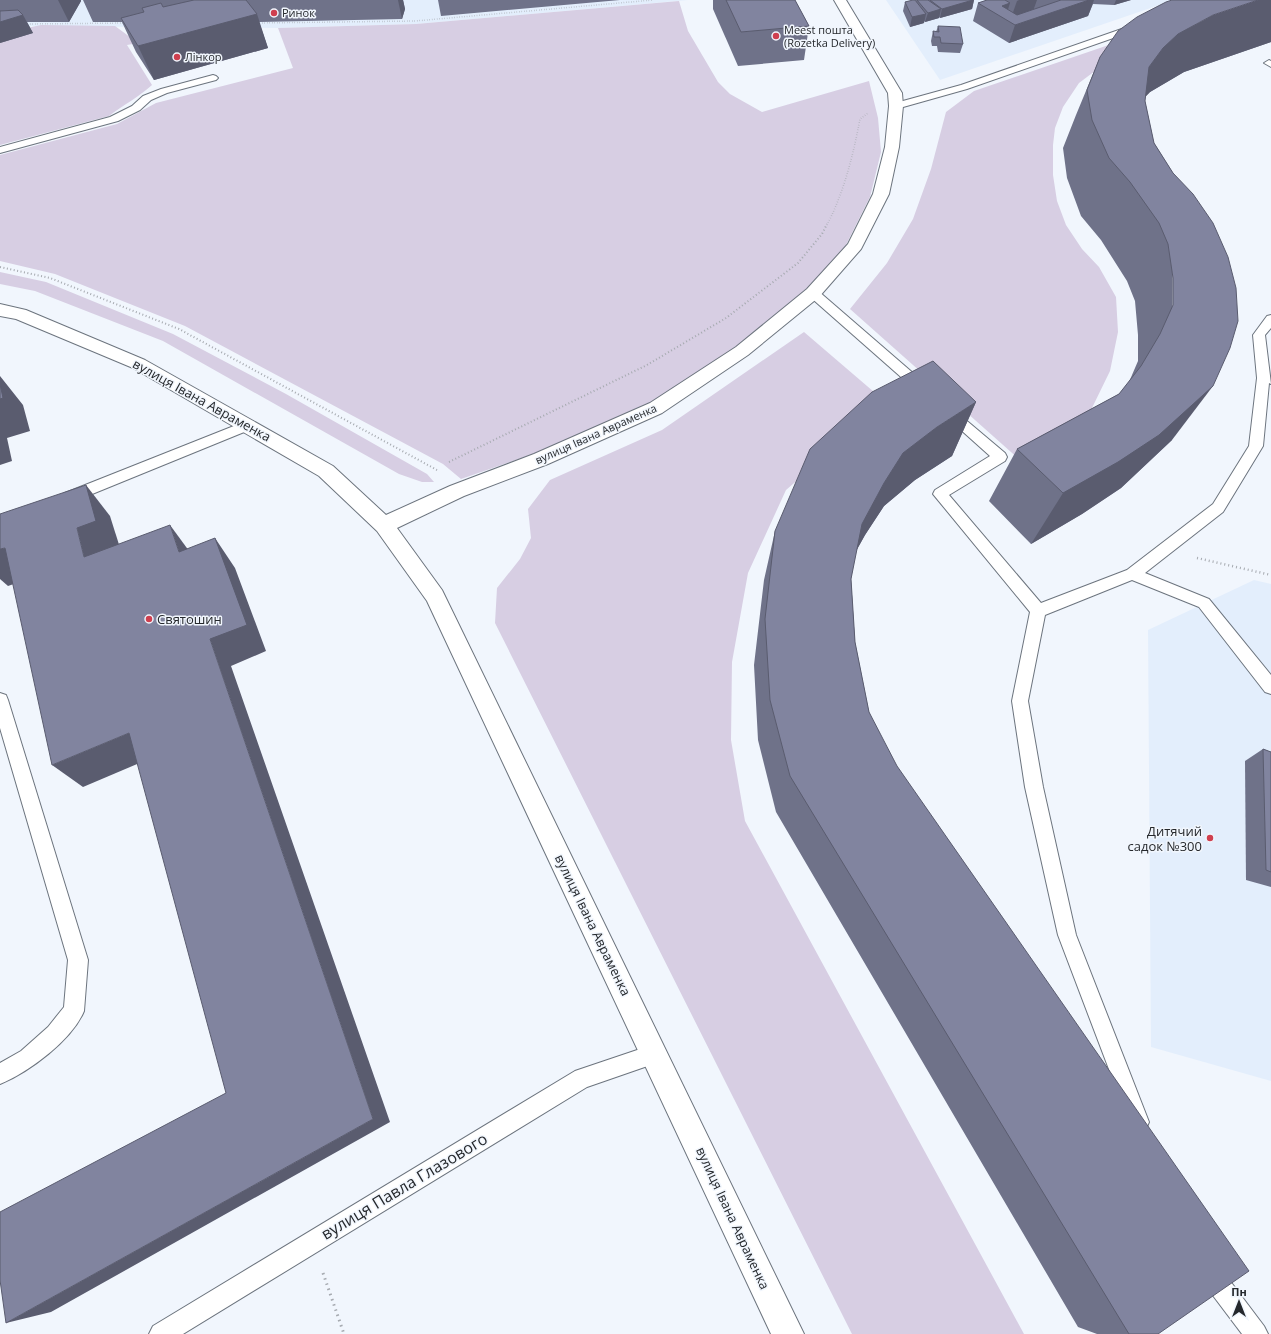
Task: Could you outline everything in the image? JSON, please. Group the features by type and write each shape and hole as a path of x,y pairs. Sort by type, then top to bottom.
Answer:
{"street":[{"path":"840,0 895,99"},
{"name":"вулиця Івана Авраменка","path":"384,525 457,491 541,459 656,408 742,351 813,293 855,246 881,194 892,147 895,99"},
{"name":"вулиця Івана Авраменка","path":"0,310 20,314 139,364 248,425 326,471 384,525 435,596 788,1334"}],"lane":[{"path":"895,99 964,87 1145,24"},
{"path":"0,150 114,119 136,108 147,98 164,91 213,78"},
{"path":"813,293 930,396"},
{"path":"1038,611 1132,574 1218,508 1256,446 1267,379 1259,335 1271,319"},
{"path":"942,406 1000,457 940,494 1038,611"},
{"path":"59,502 248,425"},
{"path":"1132,574 1204,603 1271,687"},
{"path":"1038,611 1020,701 1034,788 1067,935 1145,1138"},
{"path":"0,700 78,960 74,1011 55,1034 28,1058 0,1074"},
{"name":"вулиця Павла Глазового","path":"161,1334 582,1078 655,1054"},
{"path":"1201,1254 1211,1274 1256,1334"}],"path":[{"path":"256,23 415,21 653,0"},
{"path":"24,24 128,24"},
{"path":"449,462 647,365 726,318 798,263 822,234 837,206 854,151 860,119 895,99"},
{"path":"0,267 50,278 179,329 436,469 457,491"},
{"path":"436,469 442,466"},
{"path":"1163,550 1271,574"},
{"path":"312,1242 344,1334"}],"shaded area":[{"name":"Ринок","path":"0,0 688,0 416,24 278,28 0,26"},
{"path":"886,0 1174,0 940,80"},
{"path":"679,1 688,31 718,82 730,94 762,112 869,81 878,118 881,152 870,197 845,247 804,292 735,348 652,402 542,451 461,479 443,464 185,326 55,274 0,261 0,155 117,124 156,103 293,68 278,28 416,24"},
{"path":"1237,1 1095,71 1079,83 1063,107 1055,128 1053,145 1053,175 1057,201 1066,225 1082,249 1099,267 1116,297 1118,332 1110,371 1091,410 1021,461 850,309 887,263 913,219 931,169 946,112 974,91"},
{"path":"41,25 115,26 138,43 127,45 152,85 109,116 0,145 0,43 27,28"},
{"path":"0,272 46,282 173,334 286,394 427,474 434,482 422,482 399,474 163,341 35,291 0,284"},
{"path":"804,332 895,410 844,440 786,490 748,573 732,662 731,740 745,821 1024,1334 852,1334 495,623 497,588 520,559 531,538 528,509 550,480 662,430"},
{"name":"Дитячий садок №300","path":"1254,580 1271,584 1271,1081 1151,1047 1148,630"}],"building":[{"path":"194,0 246,0 257,14 138,46 121,18 144,12 142,8 161,3 163,7"},
{"path":"726,0 795,0 809,26 741,32"},
{"path":"915,0 926,14 912,17 905,2"},
{"path":"917,0 928,0 941,9 928,13"},
{"path":"930,0 973,0 942,9"},
{"path":"987,0 1005,0 1010,3 1002,6 1017,15 1061,0 1089,0 1015,25 978,3"},
{"path":"1172,0 1258,0 1213,15 1178,34 1163,48 1149,67 1145,101 1154,143 1173,173 1193,194 1213,223 1228,257 1236,288 1238,321 1230,348 1213,386 1159,435 1118,462 1063,493 1017,449 1119,394 1141,366 1160,334 1173,305 1173,278 1168,244 1159,223 1130,182 1109,158 1092,120 1087,90 1100,57 1118,31 1137,17"},
{"path":"18,10 23,15 0,22 0,11"},
{"path":"938,26 960,27 963,44 941,43 940,37 934,37 933,31 939,32"},
{"path":"933,361 976,402 937,427 903,453 884,483 862,524 851,579 855,642 869,712 897,766 1249,1271 1158,1334 1129,1334 790,776 770,700 765,619 775,531 810,449 872,392"},
{"path":"0,384 3,398 0,399"},
{"path":"86,485 96,521 77,528 84,557 170,525 179,552 215,538 247,625 210,639 373,1119 6,1323 0,1280 0,1212 226,1093 129,733 52,765 5,548 0,549 0,514"},
{"path":"1263,749 1271,752 1271,872 1266,870"}],"place":[{"name":"Ринок","path":"274,13"},
{"name":"Meest пошта (Rozetka Delivery)","path":"776,36"},
{"name":"Лінкор","path":"177,57"},
{"name":"Святошин","path":"149,619"},
{"name":"Дитячий садок №300","path":"1210,838"}]}
